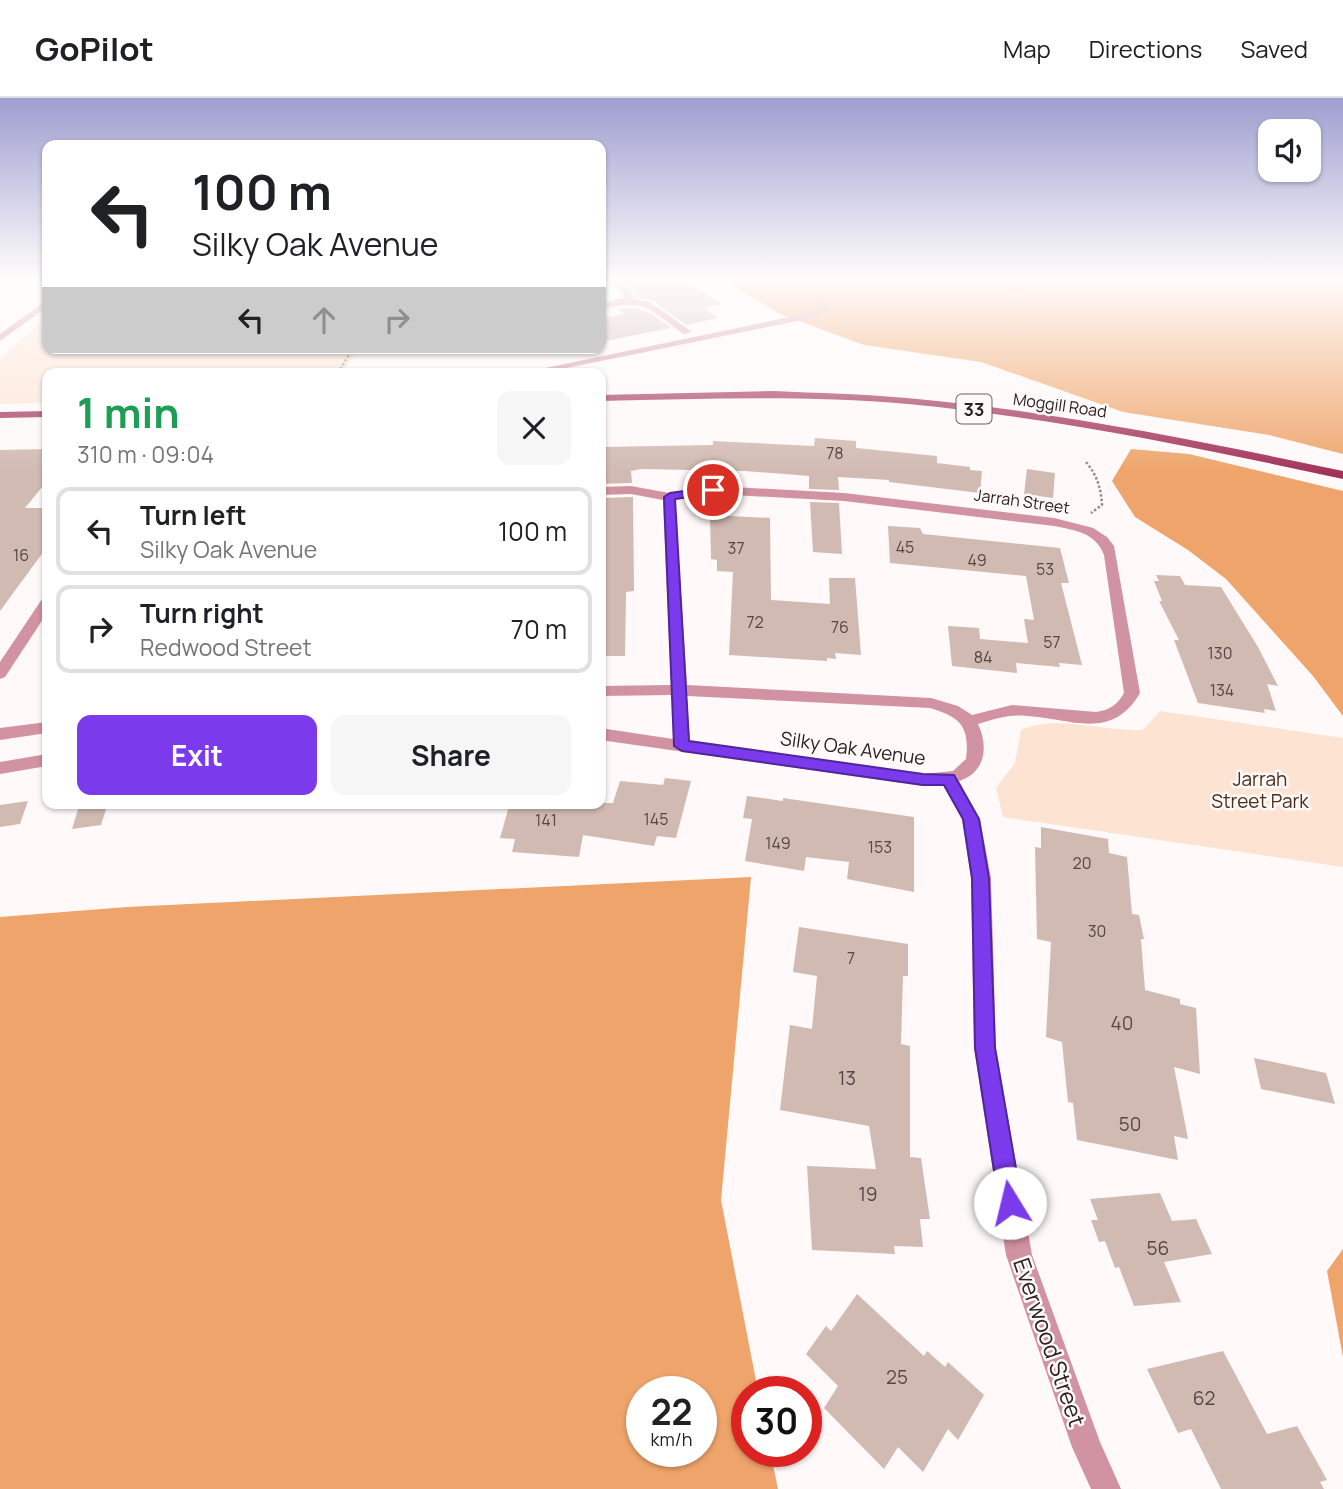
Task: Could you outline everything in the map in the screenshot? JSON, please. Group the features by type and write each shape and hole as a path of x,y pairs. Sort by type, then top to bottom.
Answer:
{"main road":[{"name":"Moggill Road","path":"606,398 774,394 907,401 1032,416 1165,437 1343,475"},
{"path":"0,415 42,414"}],"street":[{"path":"551,368 669,344"},
{"name":"Jarrah Street","path":"606,491 631,490 670,497 713,490 844,497 1074,526 1101,537 1109,545 1132,693 1128,705 1118,714 1102,718 1011,710 969,721"},
{"path":"670,497 682,746"},
{"path":"0,674 42,610"},
{"path":"606,691 678,690 931,703 954,711 969,721"},
{"name":"Silky Oak Avenue","path":"606,735 923,780 949,779 967,772 976,758 976,740 969,721"},
{"path":"0,734 42,729"},
{"path":"0,768 42,762"},
{"name":"Everwood Street","path":"949,779 971,819 981,878 985,1048 1019,1255 1087,1447 1106,1489"}],"path":[{"path":"1074,526 1102,505 1102,488 1096,474 1086,462"}],"green space":[{"path":"17,344 42,344 42,354 354,354 346,368 42,368 42,403 0,404 0,359"},
{"name":"Jarrah Street Park","path":"1160,711 1343,738 1343,867 1003,817 996,788 1015,763 1021,730 1035,725 1065,723 1143,730"}],"shaded area":[{"path":"861,344 1343,344 1343,454 1269,435 1123,412 981,362"},
{"path":"1131,449 1189,454 1343,491 1343,716 1313,676 1226,579 1188,550 1135,517 1112,481"},
{"path":"751,877 721,1200 755,1376 731,1376 731,1467 773,1467 778,1489 0,1489 0,917 127,907"},
{"path":"1343,1249 1343,1357 1327,1271"}],"building":[{"path":"815,438 856,441 856,448 937,456 937,463 982,471 980,493 889,480 838,477 839,490 809,489 809,476 745,471 641,469 631,471 632,483 606,484 606,447 713,445 713,441 814,446"},
{"path":"42,449 42,487 25,508 42,508 42,554 0,611 0,450"},
{"path":"1027,469 1055,473 1053,498 1024,494"},
{"path":"633,497 634,591 626,592 625,656 606,656 606,498"},
{"path":"810,502 839,503 842,554 813,552"},
{"path":"710,515 770,518 771,600 830,604 829,578 855,578 861,655 835,653 836,659 827,658 827,661 729,655 733,572 717,571 717,560 711,559"},
{"path":"888,526 920,528 923,534 1060,548 1069,583 1061,583 1082,665 1059,663 1060,667 1016,663 1017,673 952,666 948,626 979,628 980,639 1028,643 1024,619 1034,620 1026,576 890,563"},
{"path":"1156,575 1180,576 1185,585 1221,587 1258,647 1278,686 1267,684 1276,711 1264,709 1265,713 1198,703 1174,640 1179,640 1159,601 1162,601 1154,581 1159,581"},
{"path":"665,778 691,781 676,838 657,836 654,846 583,835 579,857 512,852 515,839 500,838 508,809 606,809 606,803 613,803 620,781 663,785"},
{"path":"747,796 783,801 783,798 914,817 914,892 847,879 849,862 806,857 804,871 745,861 752,819 743,818"},
{"path":"28,801 20,824 0,827 0,805"},
{"path":"78,809 106,809 101,825 72,829"},
{"path":"1041,827 1108,839 1109,853 1127,857 1132,914 1139,915 1144,939 1141,939 1145,990 1180,999 1180,1004 1196,1008 1200,1074 1174,1067 1188,1139 1174,1136 1178,1160 1077,1140 1073,1103 1068,1102 1062,1042 1046,1037 1051,942 1037,939 1035,847 1041,848"},
{"path":"799,927 908,944 908,976 903,976 901,1044 910,1046 910,1157 921,1158 930,1219 920,1219 923,1247 894,1246 895,1254 812,1250 807,1166 876,1169 869,1126 780,1110 790,1025 812,1029 817,976 793,972"},
{"path":"1254,1058 1326,1073 1335,1104 1261,1089"},
{"path":"1160,1193 1172,1221 1196,1219 1212,1254 1164,1262 1181,1302 1134,1306 1119,1267 1115,1268 1105,1241 1099,1242 1091,1220 1098,1220 1090,1199"},
{"path":"857,1294 924,1356 927,1351 945,1367 948,1362 984,1395 958,1440 948,1429 923,1472 898,1447 884,1469 824,1408 838,1386 806,1354 826,1326 831,1331"},
{"path":"1223,1351 1267,1434 1297,1426 1327,1480 1320,1482 1324,1489 1221,1489 1191,1429 1178,1433 1147,1369"}],"route":[{"path":"713,490 670,497 682,746 923,780 949,779 971,819 981,878 985,1048 1010,1203"}]}
